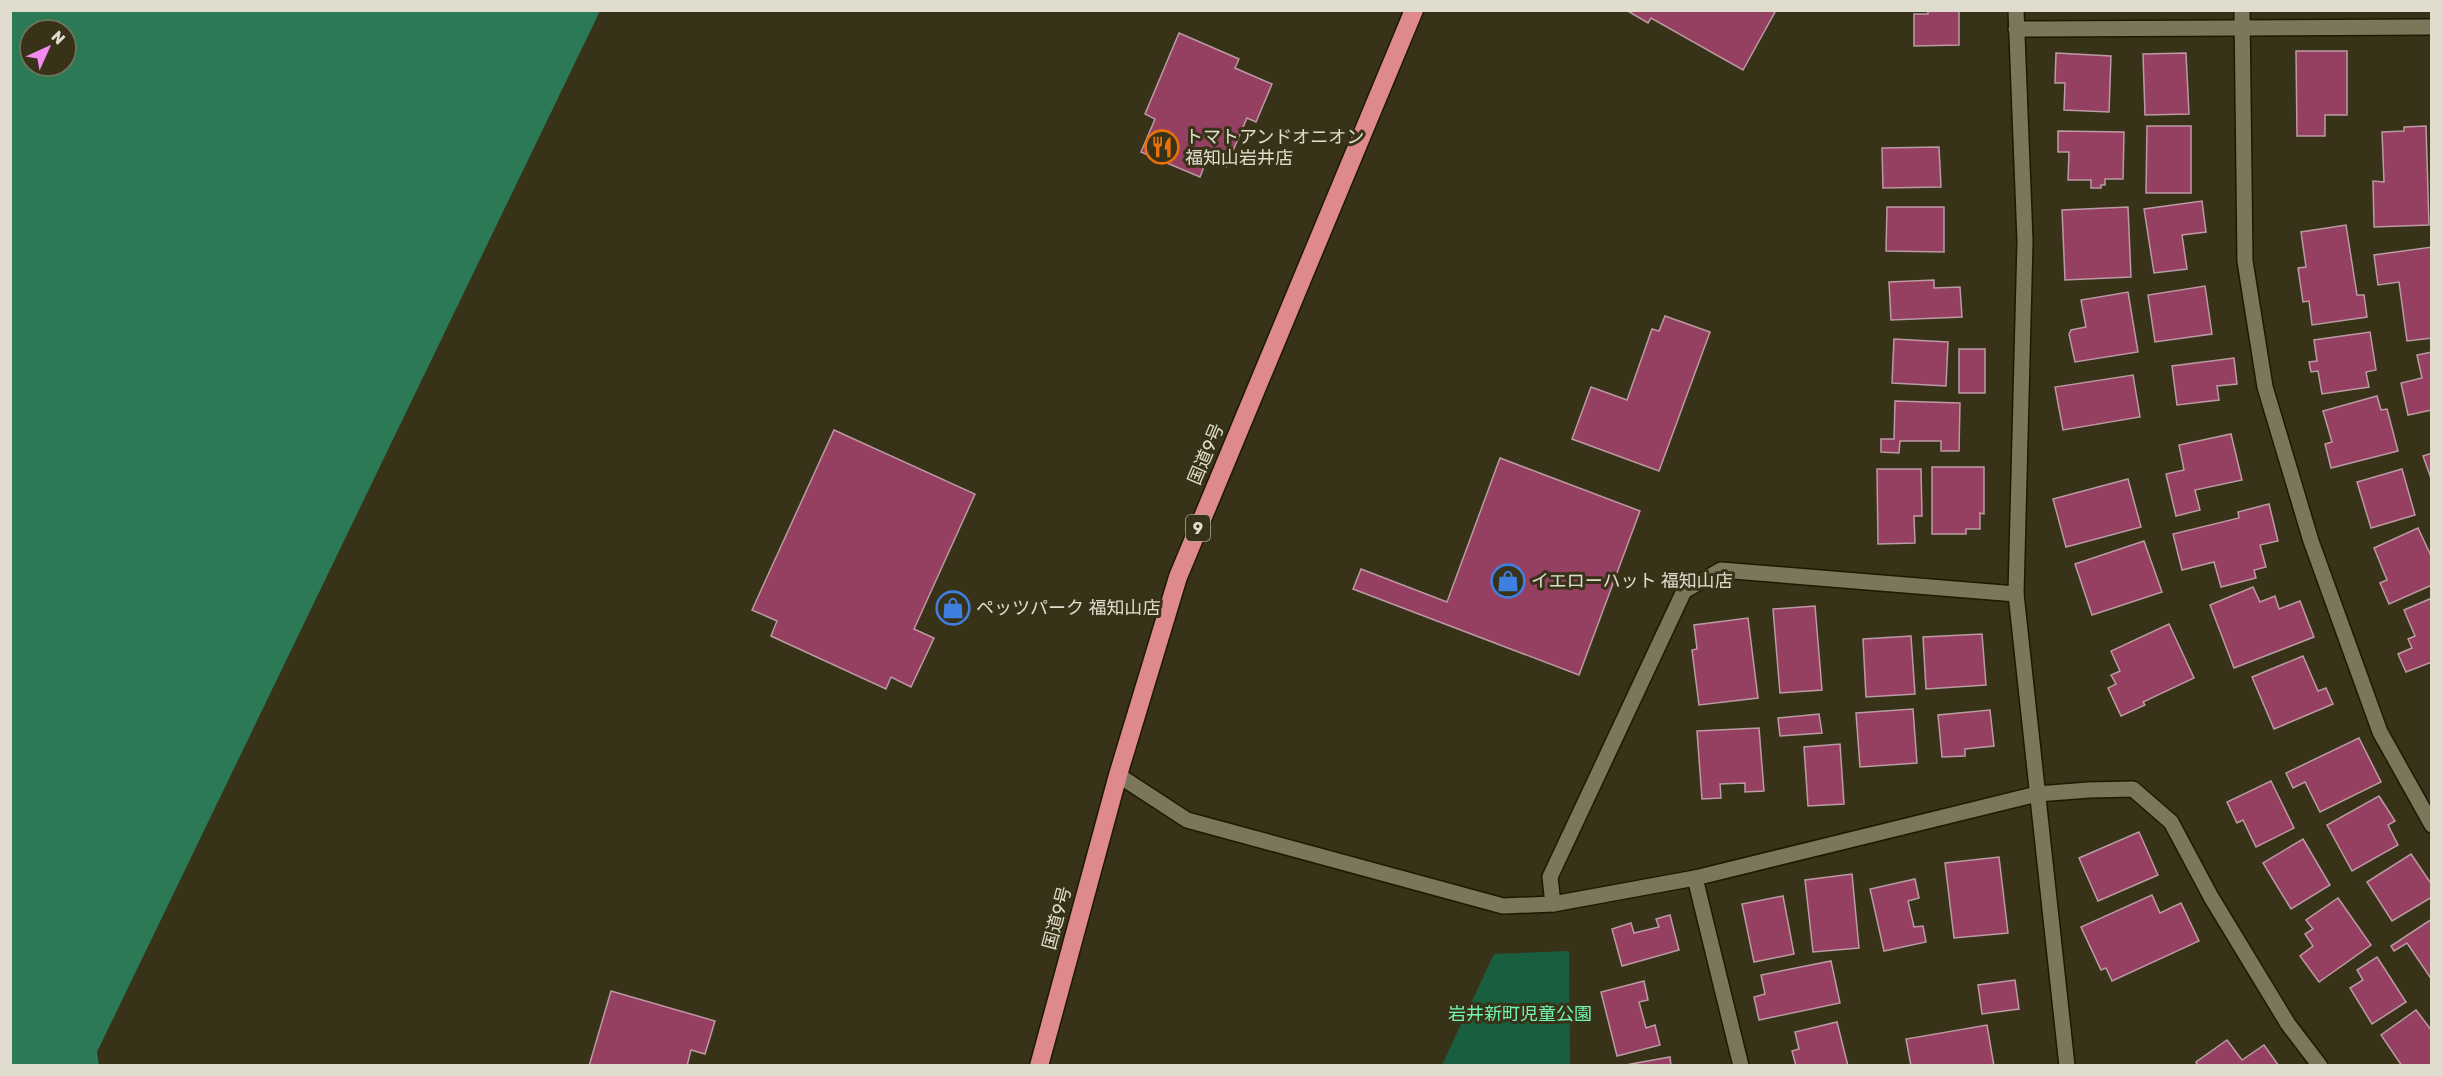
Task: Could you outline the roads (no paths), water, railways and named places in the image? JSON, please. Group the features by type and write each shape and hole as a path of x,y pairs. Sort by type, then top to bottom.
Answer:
{"highway":[{"name":"国道9号","path":"1039,1065 1118,775 1178,577 1414,10"}],"street":[{"path":"2016,10 2025,241 2016,594 2067,1065"},
{"path":"2242,10 2245,261 2265,387 2311,541 2380,732 2432,825"},
{"path":"2016,29 2432,27"},
{"path":"1553,904 1550,877 1684,591 1721,570 2016,594"},
{"path":"1118,775 1187,820 1503,906 1553,904 1695,878 2037,794 2089,789 2133,789 2171,822 2211,897 2288,1024 2319,1065"},
{"path":"1695,878 1741,1065"}],"place":[{"name":"トマトアンドオニオン 福知山岩井店","path":"1162,147"},
{"name":"イエローハット 福知山店","path":"1508,581"},
{"name":"ペッツパーク 福知山店","path":"953,608"}],"park label":[{"name":"岩井新町児童公園","path":"1520,1014"}]}
